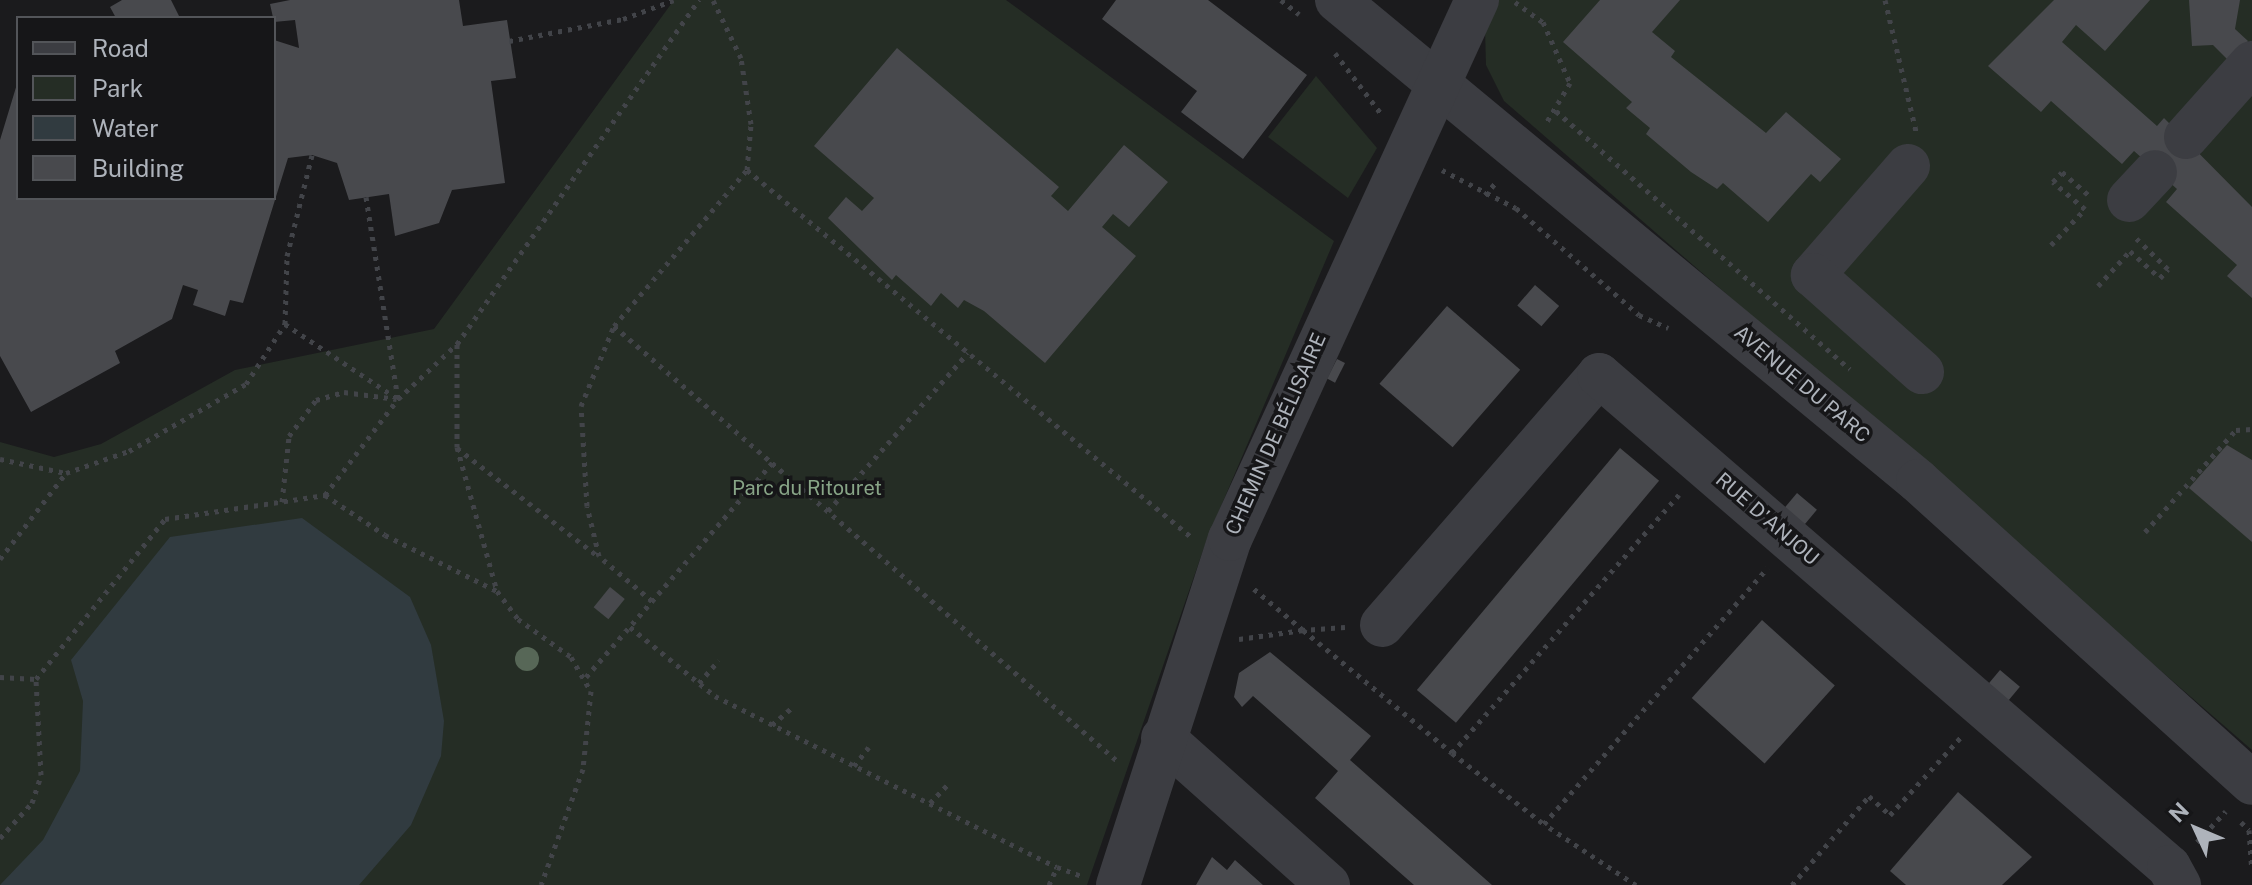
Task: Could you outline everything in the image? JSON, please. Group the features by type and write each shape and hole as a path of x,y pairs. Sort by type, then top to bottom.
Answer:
{"street":[{"name":"CHEMIN DE BÉLISAIRE","path":"1109,884 1147,787 1221,562 1292,391 1477,0"},
{"name":"AVENUE DU PARC","path":"1321,9 1438,81 1918,481 2234,791"},
{"path":"2186,137 2252,63"},
{"path":"1908,166 1813,275 1922,372"},
{"name":"RUE D'ANJOU","path":"1382,625 1599,375 2169,867 2179,885"},
{"path":"1163,738 1328,885"}],"path":[{"path":"509,41 623,19 674,0"},
{"path":"325,495 398,399 457,344 699,0"},
{"path":"599,556 587,506 581,406 614,326 747,170 751,124 741,58 713,0"},
{"path":"1281,0 1321,9"},
{"path":"1513,0 1543,22 1570,83 1556,111"},
{"path":"1885,0 1920,153 1908,166"},
{"path":"1332,46 1387,120"},
{"path":"0,459 66,473 129,451 246,384 285,324 287,256 312,155"},
{"path":"1436,167 1516,208 1639,315 1680,334"},
{"path":"747,170 1452,753 1544,824 1636,885"},
{"path":"2051,245 2085,209 2053,182 2062,172 2092,198 2142,186 2131,234 2168,269 2160,278 2130,251 2098,286"},
{"path":"366,197 398,399"},
{"path":"285,324 398,399"},
{"path":"614,326 1147,787"},
{"path":"457,344 457,447 497,591 518,619 571,657 586,677 592,710 583,769 541,885"},
{"path":"828,511 968,353"},
{"path":"281,502 289,436 316,400 344,392 398,399"},
{"path":"2145,532 2236,430 2252,429"},
{"path":"457,447 599,556 652,601"},
{"path":"586,677 772,463"},
{"path":"1452,753 1704,466"},
{"path":"0,559 66,473"},
{"path":"0,838 32,803 41,775 36,679 165,519 325,495 385,535 497,591"},
{"path":"1544,824 1791,540"},
{"path":"1194,645 1303,630 1382,625"},
{"path":"630,627 699,683 772,725 1057,867 1109,884"},
{"path":"699,683 719,660"},
{"path":"0,677 36,679"},
{"path":"772,725 793,707"},
{"path":"1792,885 1869,796 1890,815 1986,709"},
{"path":"854,766 869,747"},
{"path":"930,803 949,783"},
{"path":"2234,791 2250,828 2252,869"},
{"path":"1049,885 1057,867"}],"green space":[{"name":"Parc du Ritouret","path":"674,0 1006,0 1334,241 1207,539 1087,885 0,885 0,442 54,457 101,444 235,370 434,329"},
{"path":"1497,0 2252,0 2252,750 1504,101 1486,65 1485,29"},
{"path":"1316,76 1377,148 1348,198 1268,137"}],"water":[{"path":"302,518 410,597 431,645 444,721 441,756 411,825 359,885 0,885 43,840 80,771 83,701 71,660 170,537"}],"building":[{"path":"122,0 171,0 179,16 115,16 110,7"},
{"path":"290,0 459,0 463,26 507,20 516,78 491,81 505,183 452,190 439,223 395,236 389,194 349,200 337,163 312,155 288,158 276,197 276,41 299,48 295,20 276,22 270,4"},
{"path":"1116,0 1208,0 1307,75 1243,159 1181,112 1197,91 1102,19"},
{"path":"1600,0 1680,0 1652,32 1675,51 1671,57 1766,133 1786,112 1841,159 1820,182 1811,174 1768,222 1723,183 1717,189 1691,172 1646,134 1650,128 1626,108 1632,102 1563,42"},
{"path":"2054,0 2150,0 2105,51 2076,25 2062,42 2157,126 2164,118 2252,207 2252,298 2227,276 2237,265 2166,202 2177,189 2134,151 2122,164 2051,101 2041,112 1988,66"},
{"path":"2189,0 2240,0 2235,29 2248,41 2230,62 2213,45 2192,46"},
{"path":"897,48 1059,187 1051,196 1068,211 1124,145 1168,182 1129,227 1113,214 1102,227 1136,256 1045,363 984,311 964,300 958,308 941,293 931,306 896,275 892,280 828,218 846,197 862,211 874,198 814,146"},
{"path":"16,87 16,200 275,200 243,303 230,300 225,316 193,305 198,290 183,285 172,319 115,351 120,363 31,412 0,356 0,140"},
{"path":"1535,285 1559,306 1541,326 1517,305"},
{"path":"1447,306 1520,370 1453,447 1379,384"},
{"path":"1337,359 1345,363 1335,383 1327,379"},
{"path":"2227,445 2252,460 2252,542 2189,488"},
{"path":"1620,448 1659,481 1456,723 1417,690"},
{"path":"1797,493 1817,510 1799,531 1779,514"},
{"path":"610,587 625,599 608,619 594,607"},
{"path":"1762,620 1835,686 1765,764 1692,698"},
{"path":"1270,652 1371,736 1350,760 1492,885 1414,885 1315,798 1338,771 1253,696 1242,707 1234,697 1239,673"},
{"path":"2000,670 2020,687 2002,708 1982,691"},
{"path":"1958,792 2032,857 2002,885 1906,885 1890,871"},
{"path":"1212,857 1227,870 1235,860 1263,885 1196,885"}]}
